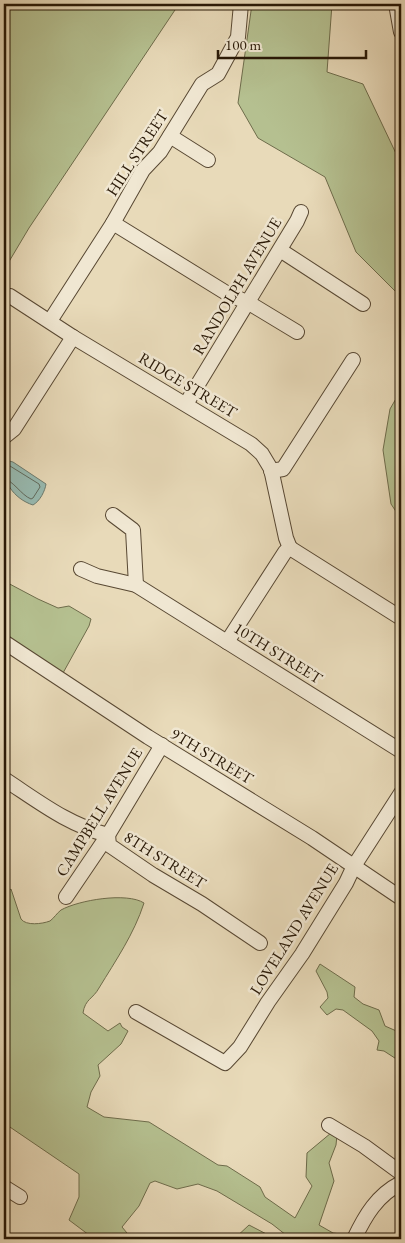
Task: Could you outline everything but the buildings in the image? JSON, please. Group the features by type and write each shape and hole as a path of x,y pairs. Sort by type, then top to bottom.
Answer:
{"street":[{"name":"HILL STREET","path":"50,321 113,223 143,170 160,152 202,84 218,74 238,37 241,4"},
{"path":"396,4 401,32"},
{"path":"170,136 208,160"},
{"name":"RANDOLPH AVENUE","path":"186,404 249,303 301,212"},
{"path":"113,223 228,294 249,303 297,332"},
{"path":"280,250 363,304"},
{"name":"RIDGE STREET","path":"10,296 73,337 251,444 262,454 271,471 290,548"},
{"path":"4,437 14,429 73,337"},
{"path":"271,471 283,470 353,360"},
{"path":"112,515 133,530 136,585"},
{"path":"227,642 285,552 290,548 401,618"},
{"name":"10TH STREET","path":"81,569 97,576 136,585 401,751"},
{"name":"9TH STREET","path":"4,642 162,746 304,833 401,898"},
{"name":"CAMPBELL AVENUE","path":"66,897 108,835 162,746"},
{"name":"8TH STREET","path":"4,779 66,819 87,830 108,835 110,845 153,875 202,904 260,943"},
{"name":"LOVELAND AVENUE","path":"136,1012 225,1063 233,1056 302,954 346,884 354,866 401,793"},
{"path":"329,1125 364,1146 401,1172"},
{"path":"354,1239 368,1211 392,1188 401,1183"},
{"path":"4,1187 20,1197"}],"green space":[{"path":"4,4 179,4 29,228 4,270"},
{"path":"252,4 332,4 327,72 363,84 401,164 401,297 356,252 325,177 258,138 238,103"},
{"path":"401,390 401,519 391,504 383,450 390,409"},
{"path":"4,581 58,608 69,606 91,619 63,673 35,659 4,633"},
{"path":"11,889 21,919 30,924 50,921 61,910 91,900 126,898 144,903 124,947 97,992 84,1008 83,1013 108,1031 120,1023 128,1031 121,1044 98,1065 100,1076 91,1092 87,1107 104,1117 149,1122 218,1165 227,1166 260,1187 265,1197 295,1218 312,1186 306,1177 307,1153 331,1133 337,1135 336,1145 329,1163 334,1181 319,1225 333,1233 349,1235 347,1239 295,1239 217,1191 198,1184 177,1189 155,1181 150,1183 139,1206 122,1227 132,1239 92,1239 69,1220 79,1197 79,1174 4,1123 4,893"},
{"path":"320,964 355,987 354,997 363,1004 379,1010 385,1026 401,1033 401,1062 384,1051 377,1050 379,1041 372,1031 343,1010 336,1009 327,1015 320,1007 328,998 327,992 316,971"},
{"path":"249,1225 276,1239 234,1239"}],"water":[{"path":"5,460 13,462 46,484 42,496 33,505 20,498 10,488 5,475"}]}
